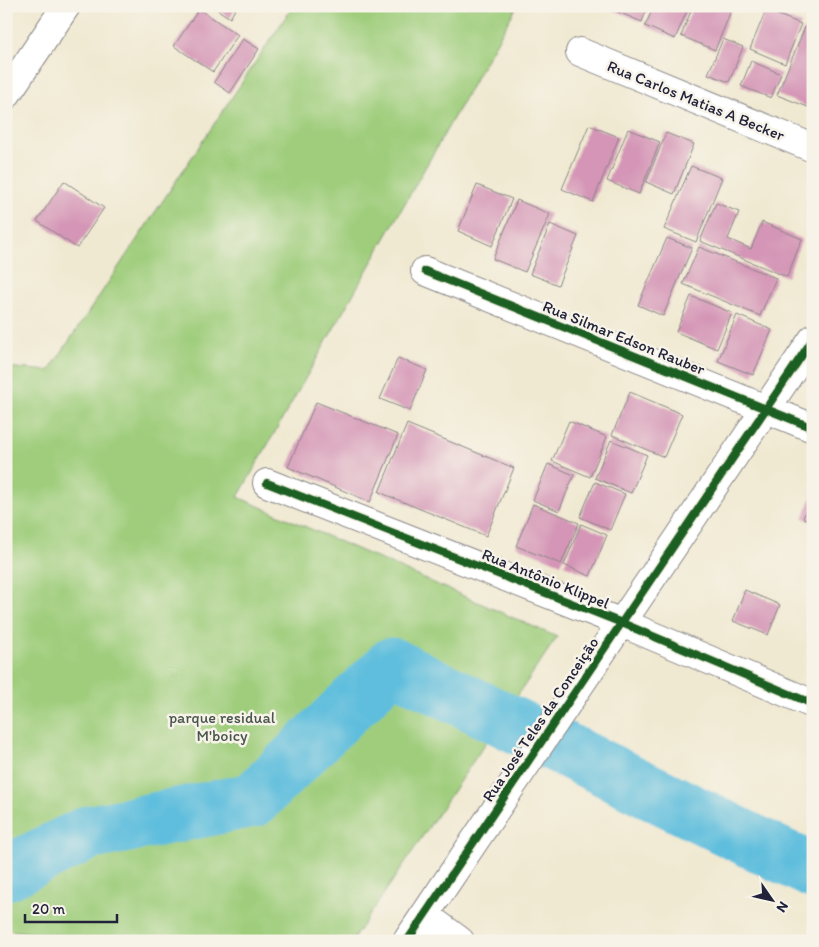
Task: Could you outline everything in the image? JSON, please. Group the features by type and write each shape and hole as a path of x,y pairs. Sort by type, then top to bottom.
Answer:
{"street":[{"path":"6,95 66,6"},
{"name":"Rua Carlos Matias A Becker","path":"580,52 813,148"},
{"name":"Rua Silmar Edson Rauber","path":"425,271 813,428"},
{"name":"Rua José Teles da Conceição","path":"407,941 813,339"},
{"name":"Rua Antônio Klippel","path":"267,483 622,623 813,704"},
{"path":"424,915 460,941"}],"green space":[{"name":"parque residual M'boicy","path":"293,6 517,6 238,497 557,637 352,941 116,941 6,930 6,367 49,371"}],"building":[{"path":"212,6 237,6 230,18"},
{"path":"604,6 648,6 642,22"},
{"path":"654,6 689,6 675,39 645,26"},
{"path":"693,6 733,6 715,50 681,36"},
{"path":"199,9 238,35 213,72 174,46"},
{"path":"766,10 801,24 785,64 750,49"},
{"path":"805,27 813,30 813,109 777,95"},
{"path":"243,39 259,49 230,93 214,82"},
{"path":"723,39 743,47 729,82 708,74"},
{"path":"751,61 781,74 771,98 741,86"},
{"path":"589,125 619,137 593,202 562,189"},
{"path":"628,129 660,142 639,194 607,181"},
{"path":"666,133 694,144 674,194 646,182"},
{"path":"691,166 722,178 696,242 664,229"},
{"path":"64,181 104,208 77,248 37,221"},
{"path":"477,185 512,199 492,246 458,231"},
{"path":"517,200 550,214 525,272 493,259"},
{"path":"716,203 739,212 728,239 751,249 762,222 802,239 787,277 700,241"},
{"path":"550,224 578,236 558,285 530,274"},
{"path":"667,238 692,248 663,316 638,305"},
{"path":"699,247 776,278 760,316 683,284"},
{"path":"691,296 732,313 717,349 676,332"},
{"path":"737,315 772,330 753,375 718,361"},
{"path":"398,358 427,370 410,411 380,399"},
{"path":"630,392 682,414 664,457 612,435"},
{"path":"316,402 398,435 370,502 288,467"},
{"path":"569,421 607,437 590,477 552,461"},
{"path":"407,424 514,468 486,536 379,492"},
{"path":"611,440 647,455 631,493 595,478"},
{"path":"548,464 574,475 559,511 533,500"},
{"path":"595,482 625,494 610,530 580,517"},
{"path":"813,495 813,522 803,518"},
{"path":"533,504 579,523 561,564 516,546"},
{"path":"581,524 607,535 590,576 564,565"},
{"path":"745,590 780,605 768,635 733,621"}],"waterway":[{"path":"6,873 88,833 253,800 392,665 813,871"}],"cycle path":[{"path":"425,271 813,428"},
{"path":"407,941 813,339"},
{"path":"267,483 622,623 813,704"}]}
